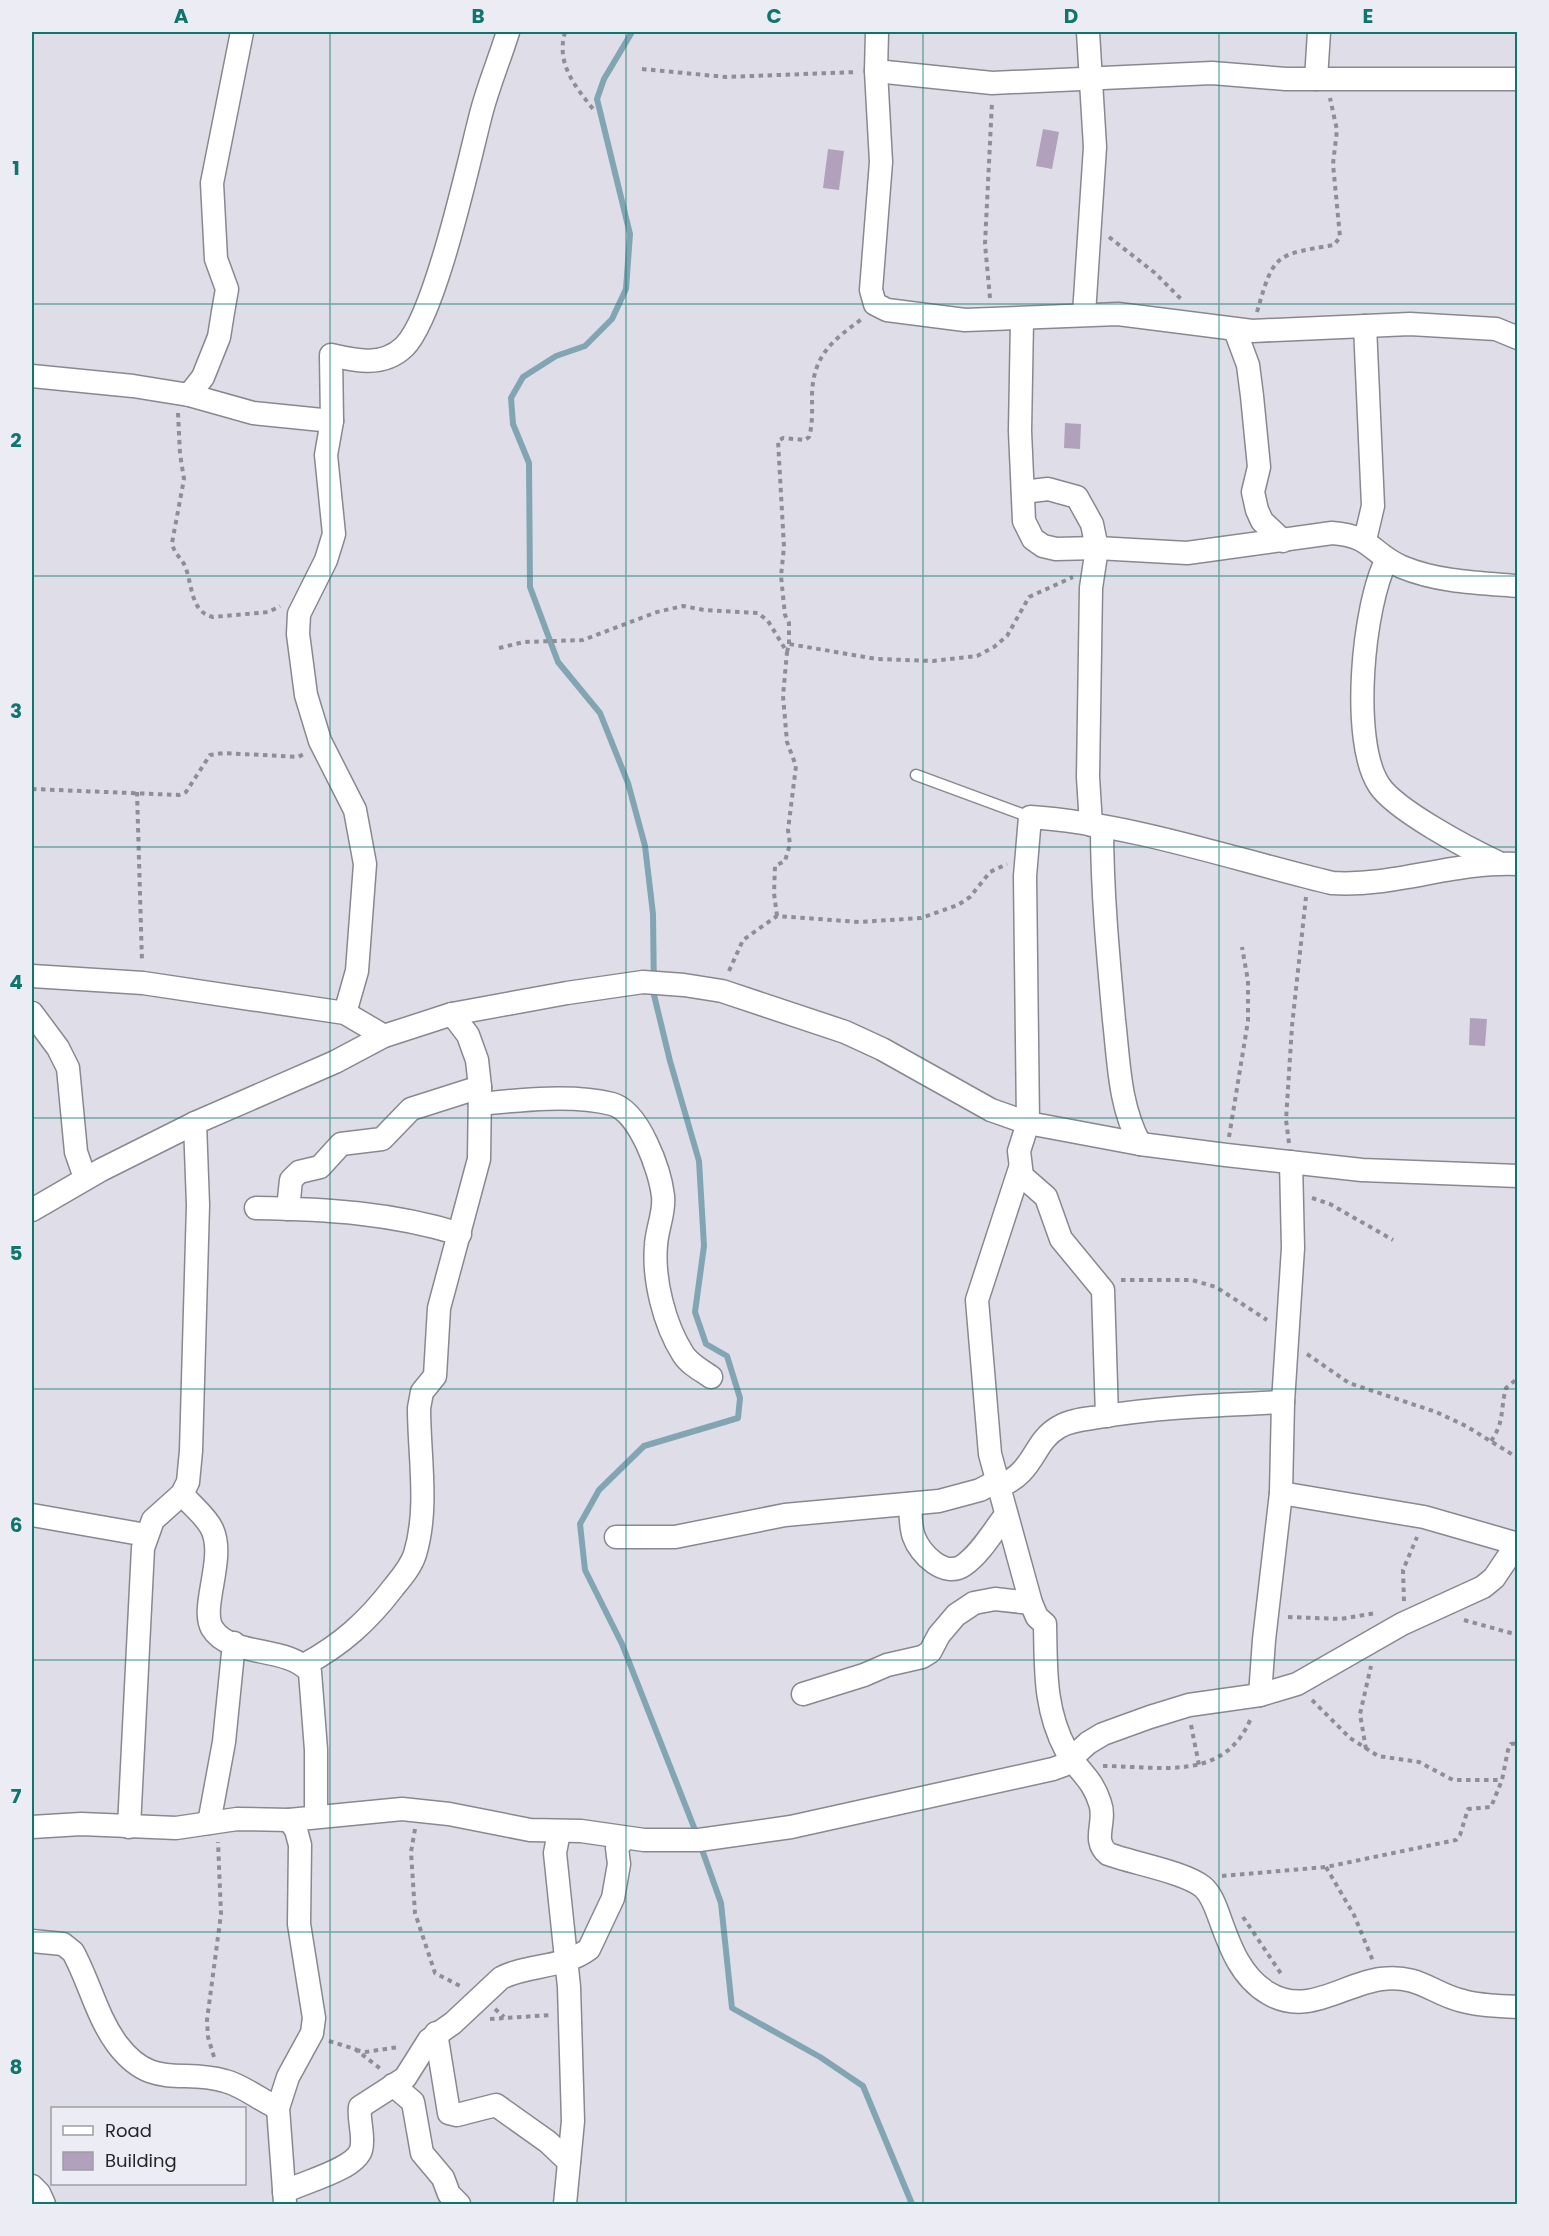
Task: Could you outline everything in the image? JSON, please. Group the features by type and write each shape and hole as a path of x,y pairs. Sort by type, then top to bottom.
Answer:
{"street":[{"path":"189,395 202,377 219,338 224,312 227,289 216,259 212,183 242,32"},
{"path":"345,1013 357,970 365,864 355,810 320,741 306,695 301,664 299,614 326,560 334,534 326,455 332,421 331,355 375,362 404,347 418,325 432,291 471,162 486,97 508,32"},
{"path":"877,32 876,71 881,162 871,290 875,304 887,310 907,314 993,320 1118,314 1244,330 1410,324 1496,329 1518,338"},
{"path":"1084,314 1095,147 1088,32"},
{"path":"1319,32 1320,80"},
{"path":"876,71 993,83 1212,73 1320,80 1518,79"},
{"path":"1022,320 1020,431 1023,492 1027,531 1042,546 1096,557 1187,553 1332,533 1350,534 1365,540 1387,559 1401,566 1440,578 1518,586"},
{"path":"1365,326 1373,507 1365,540"},
{"path":"1244,330 1259,467 1254,482 1255,501 1263,521 1283,541"},
{"path":"32,376 133,386 189,395 279,418 332,421"},
{"path":"1023,492 1048,489 1077,496 1092,524 1096,557 1091,588 1088,744 1120,1088 1130,1125 1140,1144"},
{"path":"1387,559 1376,585 1362,693 1365,746 1372,771 1380,786 1392,798 1457,843 1508,863"},
{"path":"1508,863 1470,865 1360,885 1332,883 1186,845 1097,826 1030,817 1025,876 1028,1123 1019,1151 1020,1168 977,1300 986,1416 998,1484 1031,1603 1037,1617 1045,1624 1044,1668 1055,1728 1076,1764 1092,1783 1102,1807 1099,1837 1102,1850 1202,1887 1214,1901 1240,1966 1253,1982 1282,2000 1303,2002 1319,2000 1379,1979 1408,1979 1462,2001 1518,2007"},
{"path":"32,976 143,983 345,1013 384,1036"},
{"path":"32,1210 85,1178 195,1123 335,1062 384,1036 452,1014 643,982 668,983 722,992 845,1032 882,1049 991,1110 1028,1123 1140,1144 1362,1170 1518,1176"},
{"path":"32,1013 58,1048 68,1068 76,1152 85,1178"},
{"path":"304,1665 344,1641 373,1615 415,1556 421,1509 419,1408 422,1392 435,1376 439,1308 479,1159 480,1096 477,1060 468,1035 452,1014"},
{"path":"288,1209 291,1180 299,1172 320,1167 341,1144 382,1139 411,1109 480,1096 612,1104 633,1117 652,1159 663,1197 655,1258 657,1286 664,1311 683,1354 711,1377"},
{"path":"129,1827 141,1571 146,1535 153,1520 182,1494 188,1482 191,1451 198,1205 195,1123"},
{"path":"1260,1695 1266,1618 1281,1493 1283,1402 1293,1248 1291,1162"},
{"path":"1020,1168 1030,1184 1046,1197 1061,1239 1103,1290 1107,1416"},
{"path":"256,1208 324,1209 393,1217 422,1222 460,1234"},
{"path":"616,1537 675,1537 785,1515 939,1501 1013,1481 1026,1470 1036,1452 1057,1427 1070,1422 1151,1409 1283,1402"},
{"path":"32,1827 81,1824 176,1828 237,1819 289,1820 371,1810 419,1811 560,1832 581,1831 625,1838 699,1840 791,1827 1076,1764 1103,1734 1189,1706 1260,1695 1297,1684 1398,1624 1483,1587 1494,1578 1517,1544 1424,1517 1281,1493"},
{"path":"182,1494 212,1528 218,1547 210,1604 211,1626 220,1637 234,1643 304,1665 313,1681 316,1816"},
{"path":"910,1504 914,1537 920,1549 931,1561 949,1569 964,1565 1006,1515"},
{"path":"32,1515 146,1535"},
{"path":"802,1694 864,1675 886,1665 922,1657 930,1652 939,1635 956,1615 974,1603 995,1599 1031,1603"},
{"path":"213,1822 234,1643"},
{"path":"289,1820 296,1830 300,1845 302,1875 299,1924 314,2018 309,2039 288,2077 278,2108 285,2198 337,2170 357,2156 362,2143 360,2108 409,2073 432,2037 453,2023 479,1997 506,1976 583,1954 594,1941 598,1925 613,1898 619,1864 617,1848 625,1838"},
{"path":"560,1832 555,1862 567,1960 573,2121 568,2193 565,2205"},
{"path":"32,1941 63,1944 73,1952 115,2041 134,2061 163,2076 228,2081 278,2108"},
{"path":"432,2037 449,2113 457,2115 496,2105 534,2130 569,2162"},
{"path":"393,2085 413,2102 422,2152 443,2178 449,2194 459,2205"},
{"path":"32,2186 39,2193 44,2205"}],"lane":[{"path":"916,775 1030,817"}],"path":[{"path":"565,32 561,54 563,64 593,109"},
{"path":"642,69 726,77 876,71"},
{"path":"1244,330 1265,285 1281,258 1299,250 1334,245 1340,237 1333,164 1337,130 1320,80"},
{"path":"993,83 986,244 993,320"},
{"path":"1091,221 1155,273 1203,324"},
{"path":"777,916 774,893 775,866 785,861 790,844 788,830 796,766 787,742 783,696 789,623 785,615 781,576 784,547 778,441 783,438 805,440 809,437 812,385 823,353 842,331 861,320 875,304"},
{"path":"189,395 179,407 180,454 184,479 172,543 184,564 195,604 205,615 237,616 269,612 308,592"},
{"path":"789,644 877,659 933,661 977,656 994,647 1006,636 1029,597 1096,557"},
{"path":"499,648 524,642 583,640 657,612 683,606 704,610 758,613 768,621 787,652"},
{"path":"32,789 178,795 186,792 210,755 224,753 297,757 320,741"},
{"path":"137,792 143,983"},
{"path":"722,992 743,940 777,916 859,922 921,918 944,912 964,901 990,872 1014,860 1027,850"},
{"path":"1291,1162 1286,1120 1296,984 1308,877"},
{"path":"1226,1155 1248,1021 1248,981 1242,947"},
{"path":"1096,1279 1192,1280 1216,1287 1268,1321 1287,1338 1349,1383 1436,1412 1518,1458"},
{"path":"1491,1441 1499,1429 1504,1414 1506,1388 1518,1378"},
{"path":"1366,1750 1360,1714 1362,1696 1398,1624 1403,1570 1424,1517"},
{"path":"1432,1610 1518,1635"},
{"path":"1266,1618 1341,1619 1375,1613 1398,1624"},
{"path":"1297,1684 1331,1721 1366,1750 1378,1756 1419,1762 1453,1780 1503,1780"},
{"path":"1076,1764 1158,1767 1199,1765 1229,1752 1250,1722 1260,1695"},
{"path":"1189,1706 1199,1765"},
{"path":"1219,1876 1326,1867 1456,1840 1460,1835 1465,1812 1468,1809 1491,1807 1503,1780 1508,1750 1511,1744 1518,1743"},
{"path":"419,1811 411,1852 414,1902 430,1965 439,1977 479,1997"},
{"path":"213,1822 221,1914 207,2020 210,2050 228,2081"},
{"path":"1326,1867 1354,1915 1379,1979"},
{"path":"1229,1875 1231,1885"},
{"path":"1238,1906 1274,1965 1303,2002"},
{"path":"487,2019 511,2015 570,2016"},
{"path":"355,2049 376,2051 432,2037"},
{"path":"309,2039 340,2043 355,2049 378,2066 393,2085"}],"building":[{"path":"1043,129 1059,132 1052,169 1036,166"},
{"path":"828,149 844,151 839,190 823,188"},
{"path":"1065,423 1081,424 1080,449 1064,448"},
{"path":"1470,1018 1487,1019 1485,1046 1469,1045"}],"waterway":[{"path":"632,32 604,79 597,99 630,234 626,289 612,319 585,346 556,356 523,377 511,398 513,424 529,463 530,587 558,662 600,713 628,783 645,846 653,914 654,995 670,1061 699,1161 704,1246 695,1312 706,1344 727,1356 740,1398 738,1418 644,1446 599,1490 580,1524 585,1570 622,1644 697,1835"},
{"path":"700,1844 721,1903 732,2008 820,2057 863,2086 912,2204"}]}
